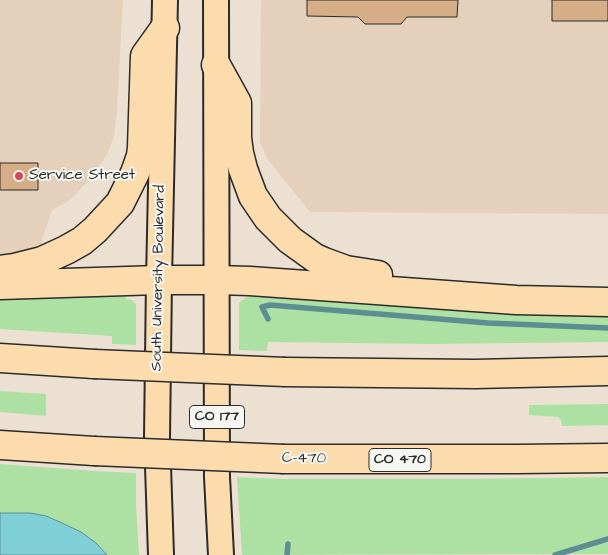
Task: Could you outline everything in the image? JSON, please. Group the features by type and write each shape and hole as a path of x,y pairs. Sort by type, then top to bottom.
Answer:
{"highway":[{"path":"0,270 42,261 66,250 82,241 95,230 120,203 141,156 144,56 165,28"},
{"path":"216,65 237,103 237,138 242,169 254,196 268,218 290,240 315,258 346,270 385,276 407,293"},
{"path":"0,285 216,280 524,300 608,302"},
{"path":"0,358 285,372 475,374 608,371"},
{"name":"C-470","path":"0,445 284,459 608,458"}],"main road":[{"name":"South University Boulevard","path":"161,555 157,437 158,280 165,0"},
{"name":"CO 177","path":"216,0 217,477 221,555"}],"shaded area":[{"path":"0,0 123,0 117,111 114,136 107,155 88,181 69,201 52,210 38,253 0,258"},
{"path":"261,0 608,0 608,214 310,212 268,160 260,142"}],"green space":[{"path":"255,292 458,311 608,315 608,342 431,344 268,342 267,351 239,350 239,303 246,297 255,295"},
{"path":"125,293 126,299 132,300 136,304 136,345 112,344 112,336 0,329 0,299"},
{"path":"0,391 46,394 46,416 0,412"},
{"path":"608,404 608,425 562,426 561,420 558,417 529,415 529,405"},
{"path":"0,464 136,473 139,555 0,555"},
{"path":"237,477 284,479 462,479 608,477 608,554 242,555"}],"water":[{"path":"0,513 30,513 46,516 81,532 96,543 107,555 0,555"}],"building":[{"path":"307,0 458,0 457,17 407,17 401,24 365,24 358,17 307,16"},
{"path":"552,0 608,0 608,21 552,21"},
{"name":"Service Street","path":"0,163 38,163 38,190 0,190"}],"waterway":[{"path":"268,319 262,307 270,305 488,323 608,328"},
{"path":"555,555 608,539"},
{"path":"287,555 288,544"}],"place":[{"name":"Service Street","path":"19,176"}]}
